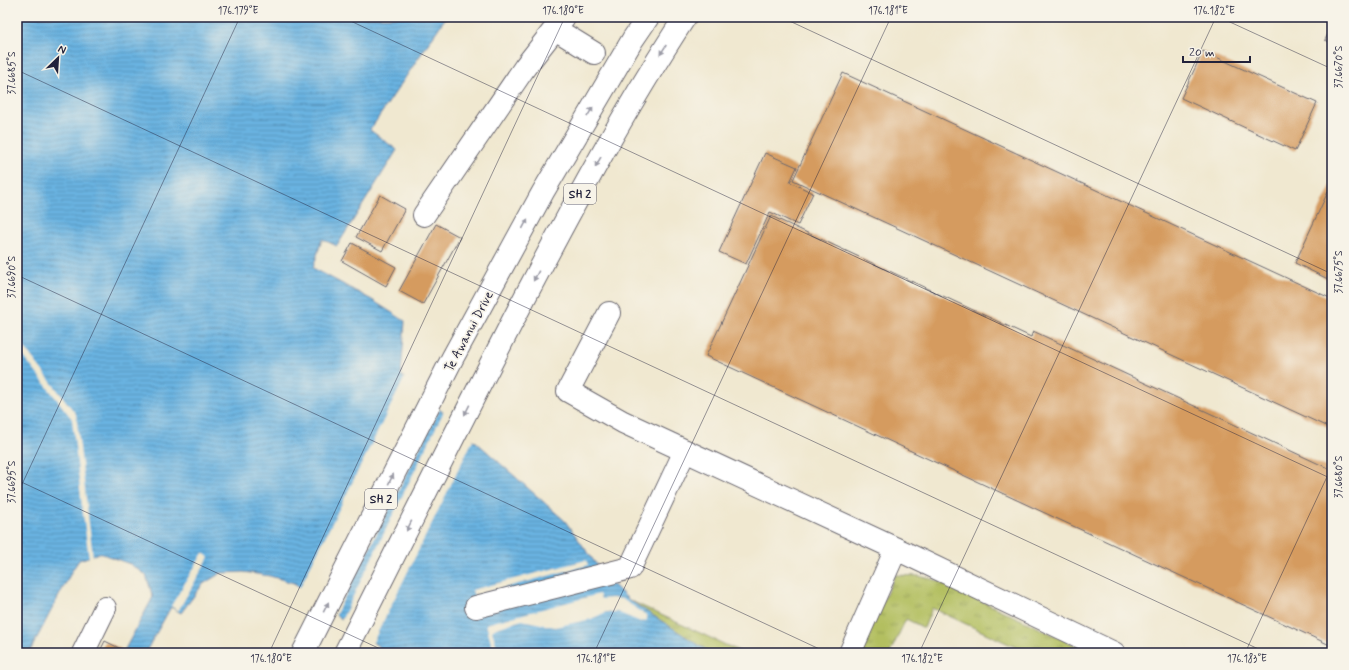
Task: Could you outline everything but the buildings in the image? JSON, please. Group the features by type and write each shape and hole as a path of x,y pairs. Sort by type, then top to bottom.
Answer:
{"main road":[{"name":"Te Awanui Drive","path":"306,647 453,357 543,192 633,39 648,17"},
{"name":"SH 2","path":"345,653 485,375 571,209 659,56 685,17"},
{"path":"424,215 525,67 560,23 594,53"},
{"path":"609,313 568,391 623,422 896,549 1114,653"},
{"path":"476,607 630,568 685,451"},
{"path":"850,653 896,549"},
{"path":"82,653 105,608"}],"green space":[{"path":"895,575 919,576 939,581 1092,653 1028,653 932,608 924,628 906,619 890,653 859,653"},
{"path":"629,600 743,653 711,653"}],"water":[{"path":"17,17 446,17 370,130 397,150 337,246 322,239 313,268 372,300 405,321 401,375 565,521 604,575 629,600 711,653 387,653 294,583 270,576 244,572 221,573 203,584 181,613 171,607 145,653 123,653 153,597 146,575 130,564 100,553 79,560 29,653 17,653"}],"pier":[{"path":"17,338 76,414 93,557 89,558 72,419 17,348"},
{"path":"405,377 440,408 335,616 299,589"},
{"path":"444,411 474,438 372,644 341,621"},
{"path":"203,553 209,557 178,611 171,606"},
{"path":"586,560 588,565 474,596 472,590"},
{"path":"599,594 601,599 622,599 646,615 647,620 641,622 617,612 606,612 591,619 555,627 522,620 496,628 492,631 497,647 493,648 486,624"}]}
